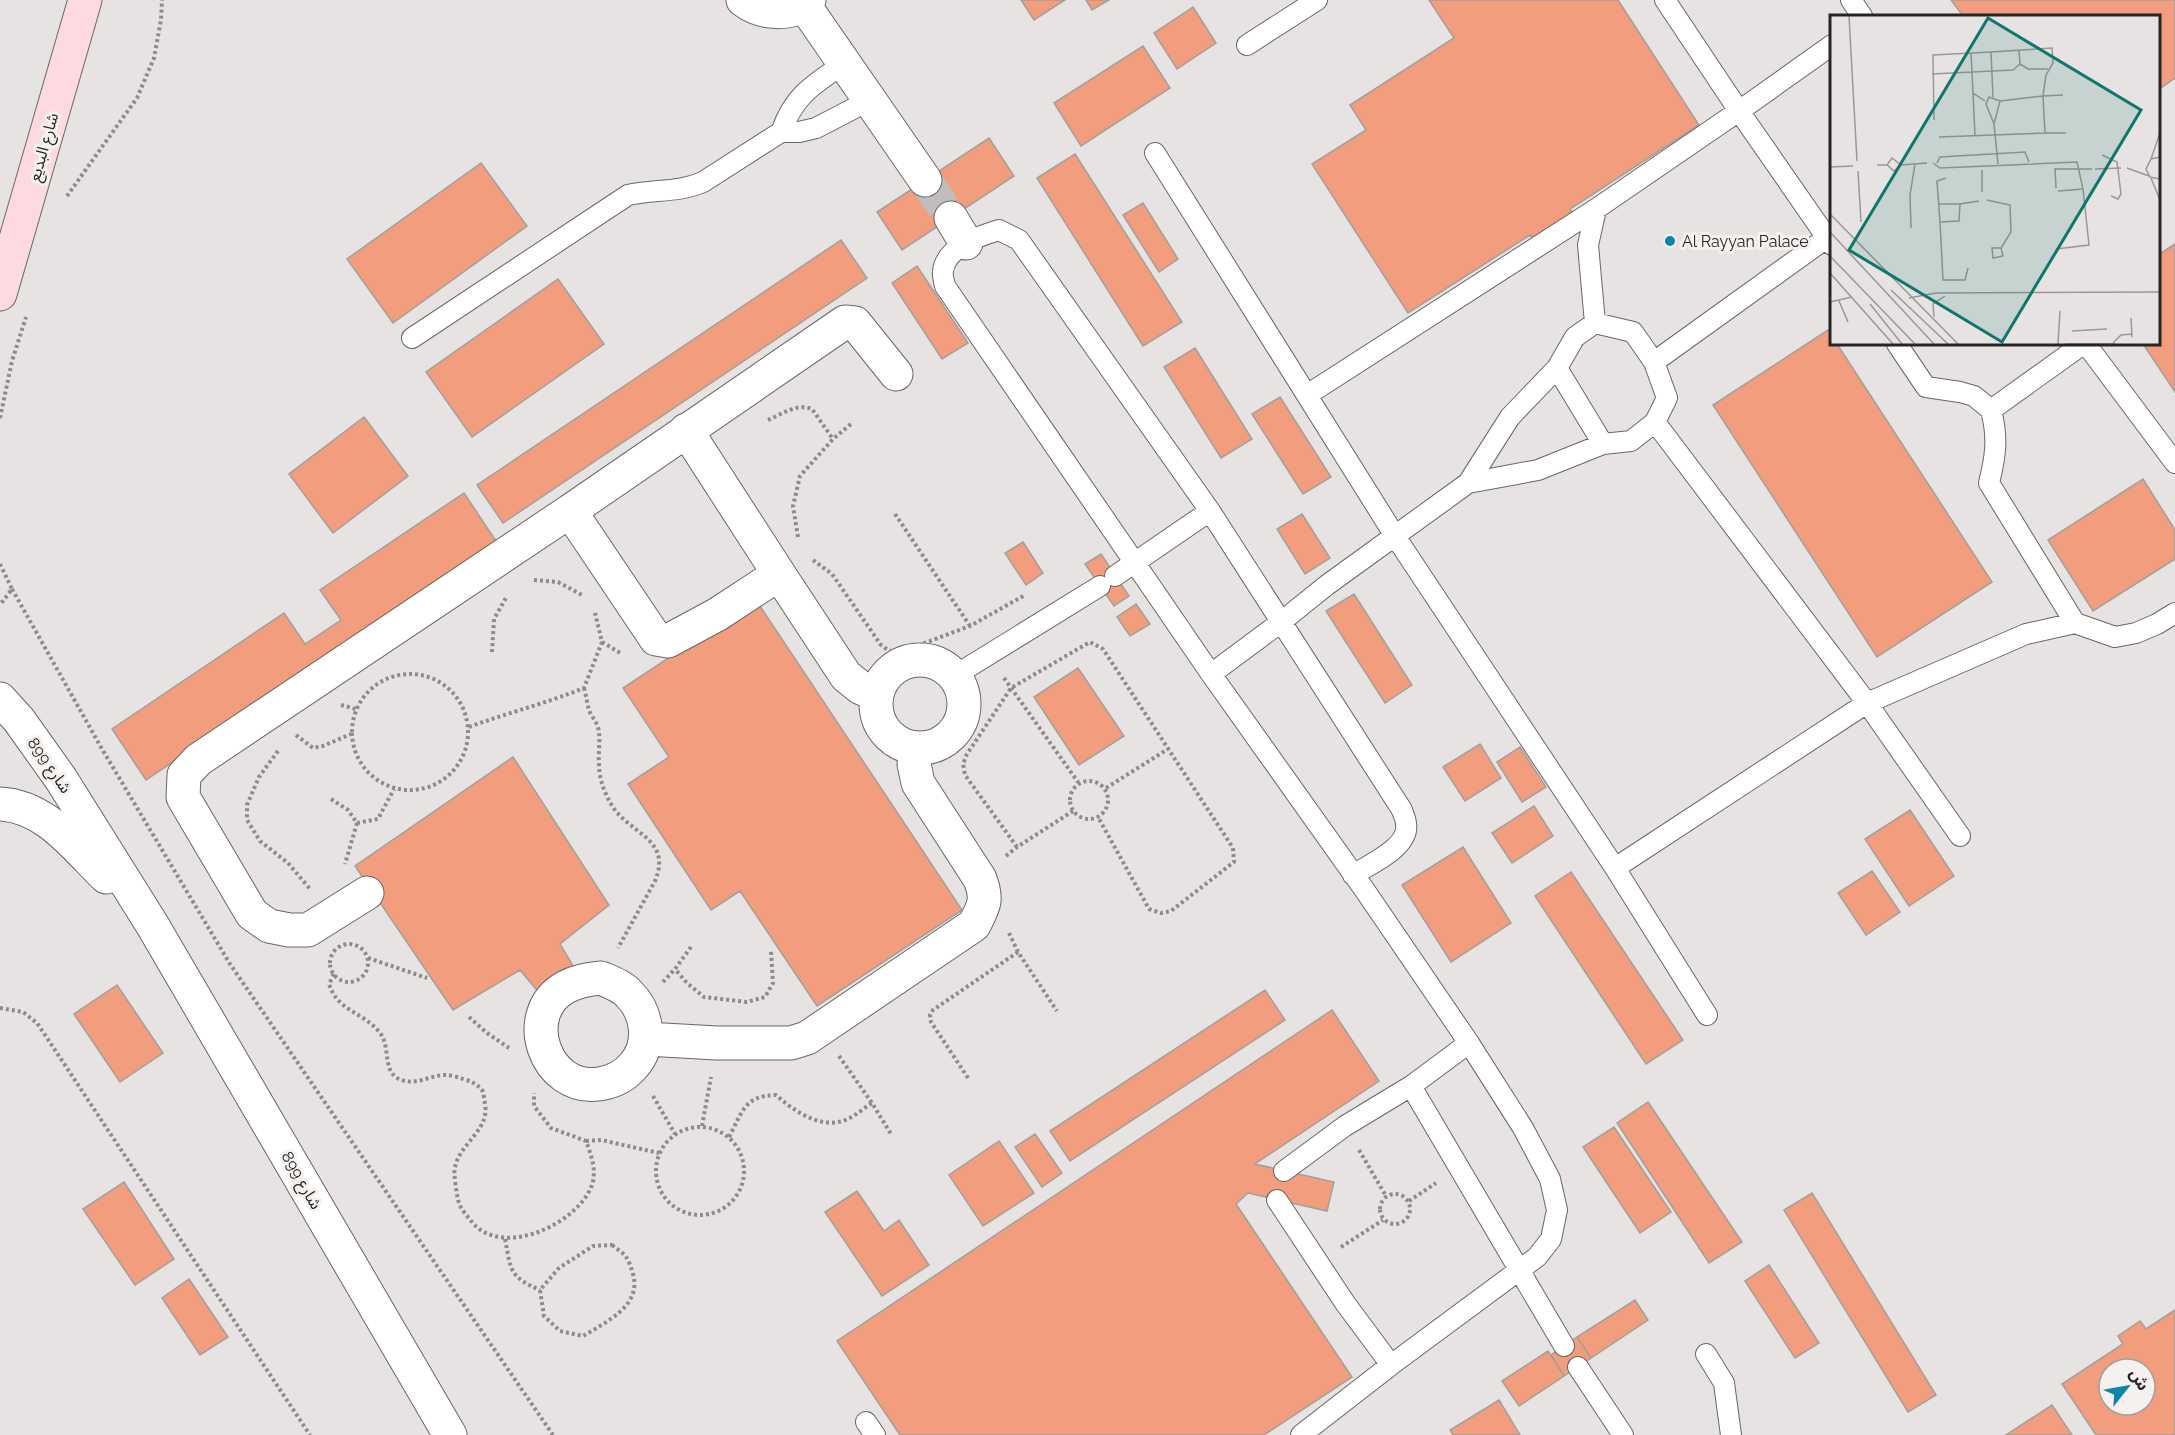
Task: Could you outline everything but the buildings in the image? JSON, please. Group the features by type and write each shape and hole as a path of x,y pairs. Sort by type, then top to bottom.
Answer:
{"main road":[{"name":"شارع البديع","path":"0,294 85,0"}],"street":[{"path":"743,0 764,11 785,11 807,2 845,63 926,180"},
{"path":"368,893 308,930 289,930 269,926 252,914 183,797 184,775 198,760 570,511 845,322 855,324 896,375"},
{"path":"686,430 846,676 861,688 877,695"},
{"path":"570,511 656,639 661,641 668,641 718,614 779,574"},
{"path":"916,660 930,661 943,667 954,676 963,696 962,718 955,732 944,742 930,748 915,748 901,744 889,735 880,722 876,709 877,695 882,682 891,671 916,660"},
{"name":"شارع 899","path":"0,699 19,720 61,779 153,926 450,1435"},
{"path":"640,1052 717,1043 791,1043 807,1038 974,925 983,908 986,895 980,879 918,783 914,764 915,748"},
{"name":"شارع 899","path":"0,804 8,804 39,816 66,835 153,926"},
{"path":"601,978 628,992 639,1005 645,1022 640,1052 625,1074 610,1082 594,1085 577,1082 562,1074 550,1062 543,1047 540,1030 543,1014 552,999 564,988 580,981 601,978"}],"lane":[{"path":"1247,45 1317,0"},
{"path":"1654,362 1830,239 1739,111 1665,0"},
{"path":"1851,0 1861,15"},
{"path":"1307,395 1596,209 1830,46"},
{"path":"781,132 787,115 797,100 808,89 845,63"},
{"path":"412,338 614,202 635,193 690,188 781,132 799,132 816,128 870,100"},
{"path":"1155,153 1395,536 1615,868 1707,1015"},
{"path":"1596,209 1588,245 1596,323"},
{"path":"1301,1435 1537,1257 1551,1239 1557,1210 1550,1179 1523,1128 1469,1043 1211,674 945,286 943,271 959,230 999,230 1019,240 1210,511 1402,810 1407,825 1404,837 1397,849 1353,875"},
{"path":"1211,674 1327,585 1468,483 1510,417 1557,368 1575,337 1596,323 1632,332 1654,362 1667,398 1655,422 1631,441 1603,444 1538,470 1468,483"},
{"path":"1898,345 1926,387 1974,396 1991,410 1997,431 1995,457 1989,483 2075,623"},
{"path":"1991,410 2084,345"},
{"path":"2086,345 2175,463"},
{"path":"1557,368 1603,444"},
{"path":"1655,422 1866,703 1960,836"},
{"path":"954,676 1108,581 1210,511"},
{"path":"1615,868 1866,703 2026,634 2075,623 2115,637 2136,633 2175,613"},
{"path":"1284,1171 1345,1126 1411,1086 1469,1043"},
{"path":"1411,1086 1521,1269 1564,1346"},
{"path":"1277,1200 1345,1303 1391,1365"},
{"path":"1707,1354 1724,1383 1731,1435"},
{"path":"1578,1367 1623,1435"}],"path":[{"path":"64,206 67,195 137,98 154,58 162,0"},
{"path":"0,418 12,361 26,317"},
{"path":"768,420 800,406 806,407 812,410 833,439"},
{"path":"802,545 798,537 793,506 800,476 833,439 851,424"},
{"path":"895,514 1011,688 1078,782"},
{"path":"806,554 832,574 881,645 898,653 970,626 1025,596"},
{"path":"0,564 108,759 230,964 553,1435"},
{"path":"526,585 534,579 558,582 581,593 586,600"},
{"path":"0,605 12,589"},
{"path":"492,652 494,619 508,595"},
{"path":"590,607 595,614 602,642 584,688 597,726 602,786 611,806 625,822 647,838 655,847 660,858 660,870 655,881 601,978"},
{"path":"1017,847 965,775 963,764 967,754 1011,688 1090,642 1103,649 1233,848 1234,862 1171,911 1161,913 1149,909 1098,817"},
{"path":"422,674 446,686 463,707 469,727 465,754 453,772 436,785 416,791 394,789 372,777 357,758 351,734 356,709 372,687 396,675 422,674"},
{"path":"469,727 584,688"},
{"path":"289,741 296,736"},
{"path":"283,747 276,752 260,777 247,805 247,820 260,841 288,863 311,890"},
{"path":"1106,788 1168,749"},
{"path":"1093,780 1106,788 1108,804 1098,817 1084,819 1072,811 1069,795 1078,782 1093,780"},
{"path":"357,823 378,819 394,789"},
{"path":"331,799 348,810 357,823"},
{"path":"980,879 1017,847 1072,811"},
{"path":"339,869 346,862 357,823"},
{"path":"308,930 303,916 311,890 318,885"},
{"path":"1005,930 1010,934 1018,952 1057,1011"},
{"path":"353,944 365,952 368,958 366,972 354,981 340,980 334,975 330,962 334,950 340,946 353,944"},
{"path":"691,947 675,969 687,983 704,997 747,1002 765,997 773,983 771,951"},
{"path":"968,1078 931,1022 930,1015 933,1010 1018,952"},
{"path":"368,958 427,978"},
{"path":"334,975 329,984 332,994 339,1003 371,1023 382,1035 386,1045 388,1068 399,1079 409,1082 445,1075 473,1081 483,1091 487,1112 479,1131 464,1147 454,1167 459,1203 473,1223 486,1233 505,1239 530,1235 558,1222 582,1202 591,1185 593,1174 593,1161 586,1141"},
{"path":"0,1008 23,1012 37,1023 310,1435"},
{"path":"469,1017 487,1033 517,1052"},
{"path":"702,1126 717,1043"},
{"path":"833,1049 891,1134"},
{"path":"640,1052 675,1134"},
{"path":"535,1089 532,1097 534,1106 551,1128 586,1141 601,1140 660,1153"},
{"path":"729,1137 745,1108 760,1095 776,1095 801,1114 824,1122 846,1120 872,1103"},
{"path":"702,1126 729,1137 742,1154 745,1176 738,1196 721,1210 700,1216 679,1210 663,1196 656,1175 660,1153 675,1134 702,1126"},
{"path":"1345,1126 1386,1196"},
{"path":"1398,1194 1409,1201 1411,1210 1408,1219 1401,1225 1391,1225 1383,1220 1380,1212 1381,1203 1386,1196 1398,1194"},
{"path":"1319,1262 1383,1220"},
{"path":"505,1239 512,1271 521,1282 540,1290"},
{"path":"612,1245 628,1257 636,1284 628,1306 583,1336 560,1331 544,1316 540,1290 559,1268 593,1246 612,1245"}],"tunnel":[{"path":"925,180 951,218"}],"place":[{"name":"Al Rayyan Palace","path":"1670,241"}]}
